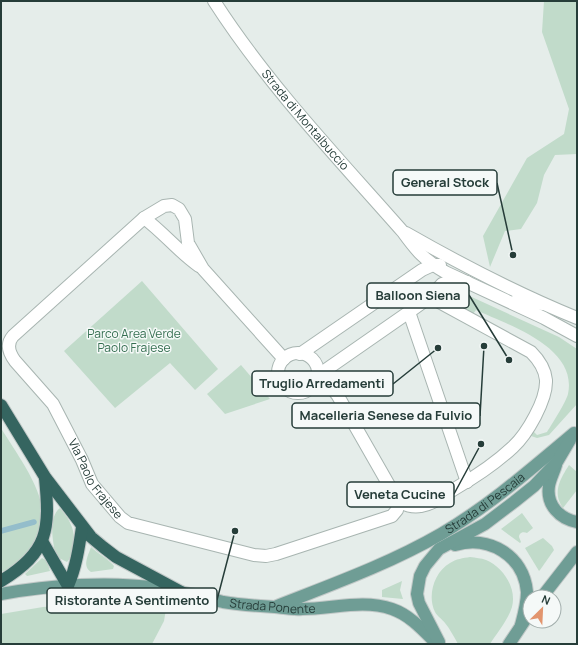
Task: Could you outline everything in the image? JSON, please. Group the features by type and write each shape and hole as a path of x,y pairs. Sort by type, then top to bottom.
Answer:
{"highway":[{"path":"1,405 45,477 82,526 102,547 183,593"},
{"path":"1,581 27,562 35,554 42,541 48,511 45,477"},
{"path":"68,586 79,555 82,526"},
{"path":"42,541 68,586"}],"main road":[{"name":"Strada di Pescaia","path":"439,644 419,603 417,594 420,576 431,558 439,550 500,514 534,486 557,462 575,431"},
{"name":"Strada di Pescaia","path":"274,607 388,562 442,534 469,517 501,493 575,431"},
{"path":"557,462 549,486 550,501 559,514 577,522"},
{"name":"Strada di Pescaia","path":"388,562 439,550 464,542 481,542 497,548 510,557 520,570 525,583 526,601 521,625 509,644"},
{"path":"548,589 577,552"},
{"name":"Strada Ponente","path":"1,594 68,586 136,586 183,593 236,604 302,610 355,605 384,607 402,613 439,644"}],"street":[{"name":"Strada di Montalbuccio","path":"214,1 256,60 289,101 404,232 415,249 433,265 544,318 577,336"},
{"name":"Via Paolo Frajese","path":"284,359 203,269 188,243 185,219 179,209 172,205 167,205 160,208 144,218 14,336 9,343 9,350 12,357 53,404 82,460 92,484 117,514 128,523 254,555 266,556 392,516 397,510 398,501"},
{"name":"Via Paolo Frajese","path":"144,218 160,231 183,255 203,269"},
{"name":"Strada di Montalbuccio","path":"404,232 468,268 577,318"},
{"path":"411,278 418,261 415,249"},
{"path":"300,354 422,270 433,265 456,270 532,303 544,304"},
{"path":"317,376 409,312 430,296 442,284 448,282 467,282"},
{"path":"317,376 329,385 338,396 398,501 407,505 423,506 467,482 508,452 526,431 542,400 546,382 545,373 539,360 527,349 430,296"},
{"path":"409,312 467,482"},
{"path":"294,354 300,354 311,359 317,370 317,376 312,386 308,390 295,393 284,388 278,377 278,370 284,359 294,354"}],"green space":[{"path":"544,1 577,1 577,154 555,155 544,175 537,203 521,229 505,231 490,267 483,236 527,158 564,134 569,109 542,32"},
{"name":"Parco Area Verde Paolo Frajese","path":"142,281 218,369 195,390 170,363 115,408 64,351"},
{"path":"463,293 559,337 577,349 577,404 549,435 537,438 531,436 533,431 537,435 547,432 567,398 568,378 562,363 552,351 538,340 522,331 476,310 473,314 456,304"},
{"path":"241,365 270,399 225,414 207,394"},
{"path":"1,428 33,481 38,492 42,513 38,532 27,553 17,564 1,572"},
{"path":"569,465 577,472 577,490 563,508 558,497 558,486"},
{"path":"60,508 69,521 74,534 72,555 67,562 57,557 53,542 52,529 54,517"},
{"path":"522,513 533,528 527,533 520,533 520,543 501,529"},
{"path":"543,538 552,546 554,550 539,571 525,548"},
{"path":"91,547 114,566 113,569 91,572 88,570 86,561"},
{"path":"470,557 486,560 498,568 507,579 512,593 513,600 510,612 490,644 458,644 447,625 436,613 433,606 432,592 436,578 440,572 444,567 452,562"},
{"path":"42,558 47,561 50,571 27,576 25,574"},
{"path":"402,581 400,590 403,599 382,597 382,590"},
{"path":"119,601 167,603 164,621 152,644 1,644 1,614 43,607"}],"waterway":[{"path":"1,531 34,522"}],"place":[{"name":"General Stock","path":"513,255"},
{"name":"Macelleria Senese da Fulvio","path":"484,346"},
{"name":"Truglio Arredamenti","path":"438,348"},
{"name":"Balloon Siena","path":"509,360"},
{"name":"Veneta Cucine","path":"481,444"},
{"name":"Ristorante A Sentimento","path":"235,531"}]}
